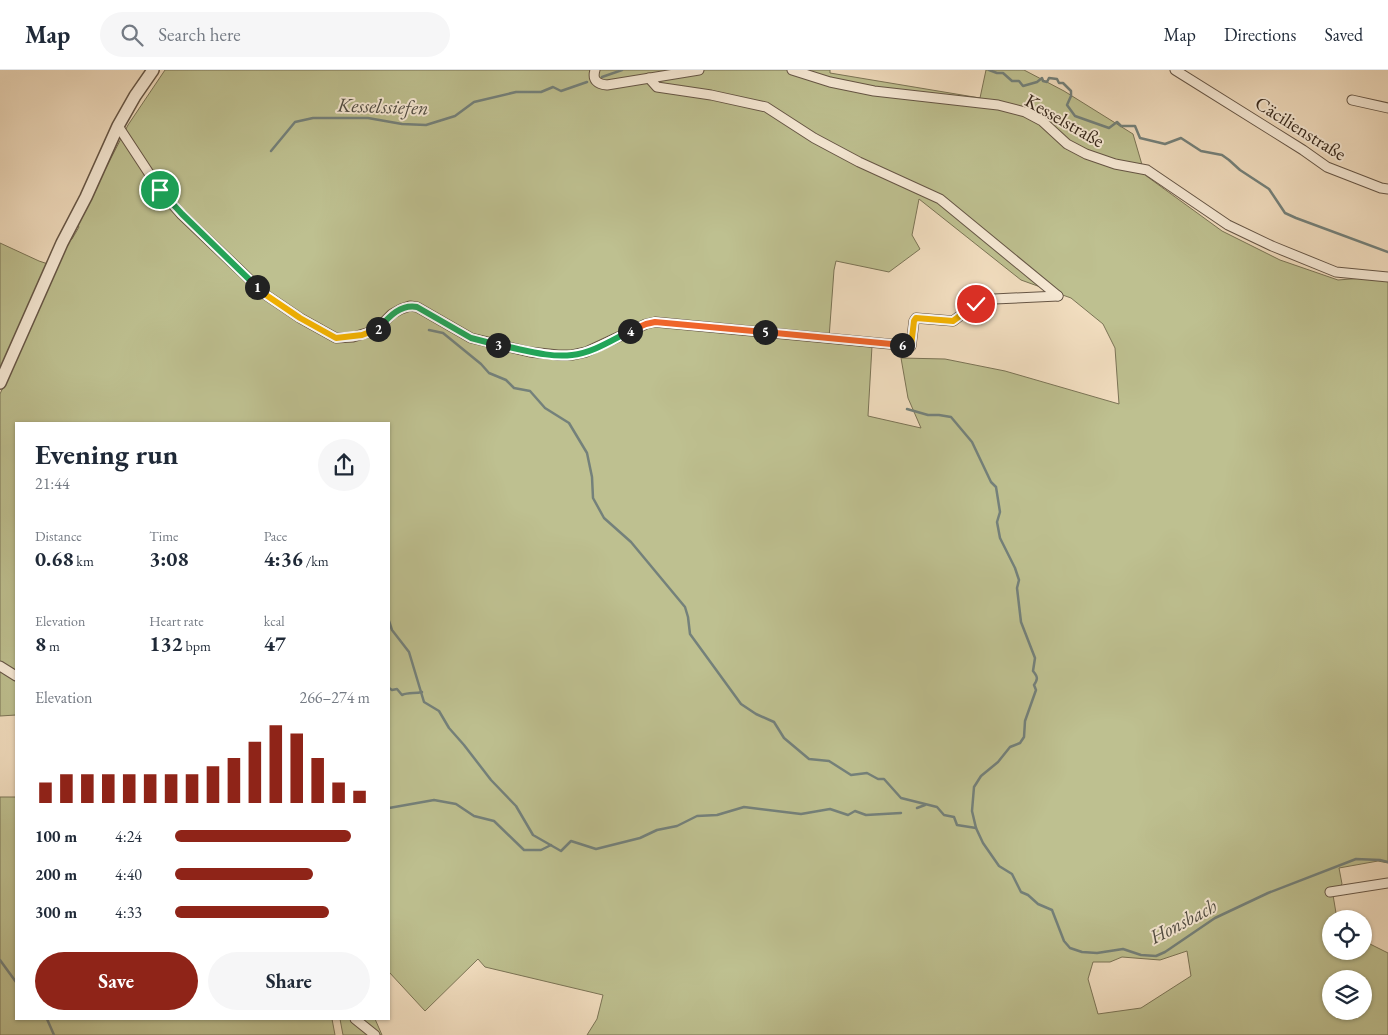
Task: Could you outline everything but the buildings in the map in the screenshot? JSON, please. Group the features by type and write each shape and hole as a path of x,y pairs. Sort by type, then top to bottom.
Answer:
{"street":[{"path":"0,383 62,243 86,197 118,126 154,70"},
{"path":"595,70 594,78 603,85 699,70"},
{"name":"Kesselstraße","path":"792,70 830,82 874,91 998,105 1026,112 1042,121 1067,144 1086,154 1114,164 1147,170 1228,225 1272,246 1336,272 1388,277"},
{"name":"Cäcilienstraße","path":"1175,70 1286,139 1327,167 1388,189"},
{"path":"118,126 160,190 182,214 266,295 300,318 336,338 353,337 370,332 378,328 401,308 410,306 417,307 471,338 530,352 558,355 586,352 646,324 655,322 911,346 916,318 953,321 976,304 994,299 1058,296 940,199 858,162 814,138 766,107 711,95 657,87 649,78"},
{"path":"1352,100 1388,108"},
{"path":"0,666 15,675"},
{"path":"1330,892 1388,883"},
{"path":"356,1020 375,1035"}],"green space":[{"path":"165,70 830,70 830,73 980,98 986,70 1024,70 1064,91 1133,134 1145,175 1222,231 1280,260 1338,280 1388,276 1388,863 1378,861 1339,868 1342,884 1333,895 1336,910 1322,910 1322,960 1372,960 1372,945 1388,953 1388,1035 587,1035 597,1019 603,995 485,967 478,959 425,1011 390,973 390,422 15,422 15,715 0,716 0,394 69,240 72,239 79,227 77,224 128,125","holes":["919,199 1021,280 1071,298 1103,324 1115,348 1119,404 1005,371 945,359 901,358 908,398 921,428 868,416 872,346 829,338 836,261 889,272 920,249 912,235","1187,951 1191,976 1141,1008 1098,1014 1088,979 1093,962 1110,962 1122,957 1160,960"]},
{"path":"0,243 48,264 0,371"},
{"path":"0,797 15,797 15,1020 332,1020 335,1035 0,1035"},
{"path":"340,1020 375,1020 382,1035 343,1035"}],"waterway":[{"name":"Kesselssiefen","path":"602,77 622,70"},
{"path":"989,70 1003,73 1012,81 1019,81 1023,86 1037,82 1042,78 1043,81 1047,82 1049,78 1057,79 1059,83 1063,83 1071,91 1067,105 1075,116 1109,128 1117,122 1121,126 1135,126 1140,138 1165,144 1181,138 1201,151 1222,155 1240,170 1269,189 1285,213 1388,252"},
{"name":"Kesselssiefen","path":"271,151 295,122 313,118 368,118 402,124 426,125 455,116 474,102 516,92 541,92 553,87 561,91 587,82"},
{"path":"429,330 443,333 481,364 489,373 506,380 514,388 530,391 545,408 569,423 587,453 592,477 593,498 604,518 631,542 685,607 690,634 741,704 756,714 774,722 784,738 809,759 829,761 851,775 867,773 878,779 884,779 901,798 937,807 944,815 954,817 957,825 976,828"},
{"name":"Honsbach","path":"907,409 928,415 951,417 972,442 991,482 996,487 1000,512 997,522 1000,538 1019,580 1017,588 1021,622 1035,658 1033,671 1037,678 1034,685 1036,690 1025,721 1024,737 1020,743 1010,747 998,762 981,776 974,787 972,811 976,828 983,843 999,866 1012,874 1021,892 1028,895 1038,904 1052,910 1064,941 1070,948 1082,952 1097,953 1123,949 1141,955 1156,956 1165,952 1215,918 1268,893 1356,859 1388,862"},
{"path":"390,624 392,630 409,652 424,702 439,711 449,728 491,780 516,806 533,835 561,851 571,841 596,849 640,838 657,830 677,826 697,816 717,815 744,807 801,814 830,809 848,815 855,811 866,815 901,813"},
{"path":"390,689 397,689 402,695 422,692"},
{"path":"390,808 434,800 456,804 474,816 494,821 524,850 541,850 551,845"},
{"path":"917,808 925,805"},
{"path":"0,960 15,981"},
{"path":"47,1020 54,1035"}],"route":[{"path":"160,190 182,214 266,295 300,318 336,338 353,337 370,332 378,328 401,308 410,306 417,307 471,338 530,352 558,355 586,352 646,324 655,322 911,346 916,318 953,321 976,304"}]}
